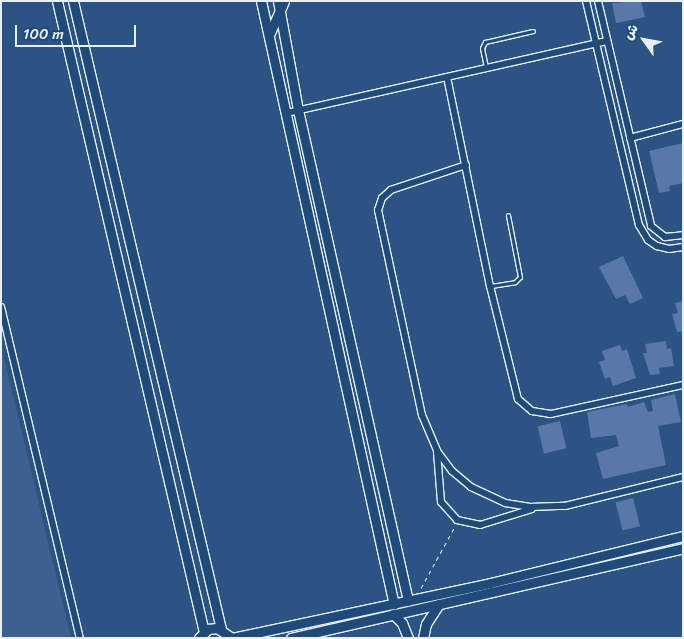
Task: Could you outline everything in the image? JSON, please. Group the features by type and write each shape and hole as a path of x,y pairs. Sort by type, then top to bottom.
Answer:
{"street":[{"path":"57,1 189,563 202,635 221,629"},
{"path":"73,1 221,629 232,638 314,619 439,604 683,536"},
{"path":"278,1 298,110 412,601"},
{"path":"269,36 284,1"},
{"path":"586,1 641,231 657,246 669,249 683,247"},
{"path":"598,1 651,226 665,238 683,235"},
{"path":"262,2 393,609 402,623 408,638"},
{"path":"287,113 607,41"},
{"path":"447,77 513,389 522,404 532,411 551,414 683,385"},
{"path":"630,138 683,124"},
{"path":"466,165 391,190 382,198 378,210 422,415 437,451 457,475 482,493 505,502 536,507 565,506 683,477"},
{"path":"106,208 121,203"},
{"path":"1,307 80,638"},
{"path":"437,451 441,502 457,520 480,525 536,507"},
{"path":"290,638 393,609 412,601 491,588 683,548"},
{"path":"189,563 205,560"},
{"path":"424,638 426,624 439,604"},
{"path":"314,619 316,631"}],"lane":[{"path":"486,68 482,48 485,42 533,31"},
{"path":"490,286 515,282 520,277 508,215"}],"path":[{"path":"412,601 457,520"}],"shaded area":[{"path":"1,345 71,638 1,638"}],"building":[{"path":"641,1 645,17 616,23 612,3"},
{"path":"683,143 683,183 669,186 670,191 659,193 649,151"},
{"path":"623,256 643,298 630,304 625,295 616,299 599,267"},
{"path":"683,301 683,331 677,332 672,314 678,313 675,303"},
{"path":"666,341 667,349 671,348 674,366 659,368 660,374 650,375 643,353 647,353 645,344"},
{"path":"620,345 622,351 627,349 636,378 613,386 610,377 605,379 599,362 605,360 602,351"},
{"path":"675,394 681,422 658,426 666,465 603,479 596,453 619,446 616,435 591,438 587,412 627,404 628,407 644,402 648,412 653,411 651,400"},
{"path":"560,421 566,448 544,453 538,426"},
{"path":"633,498 640,526 623,530 616,502"}]}
